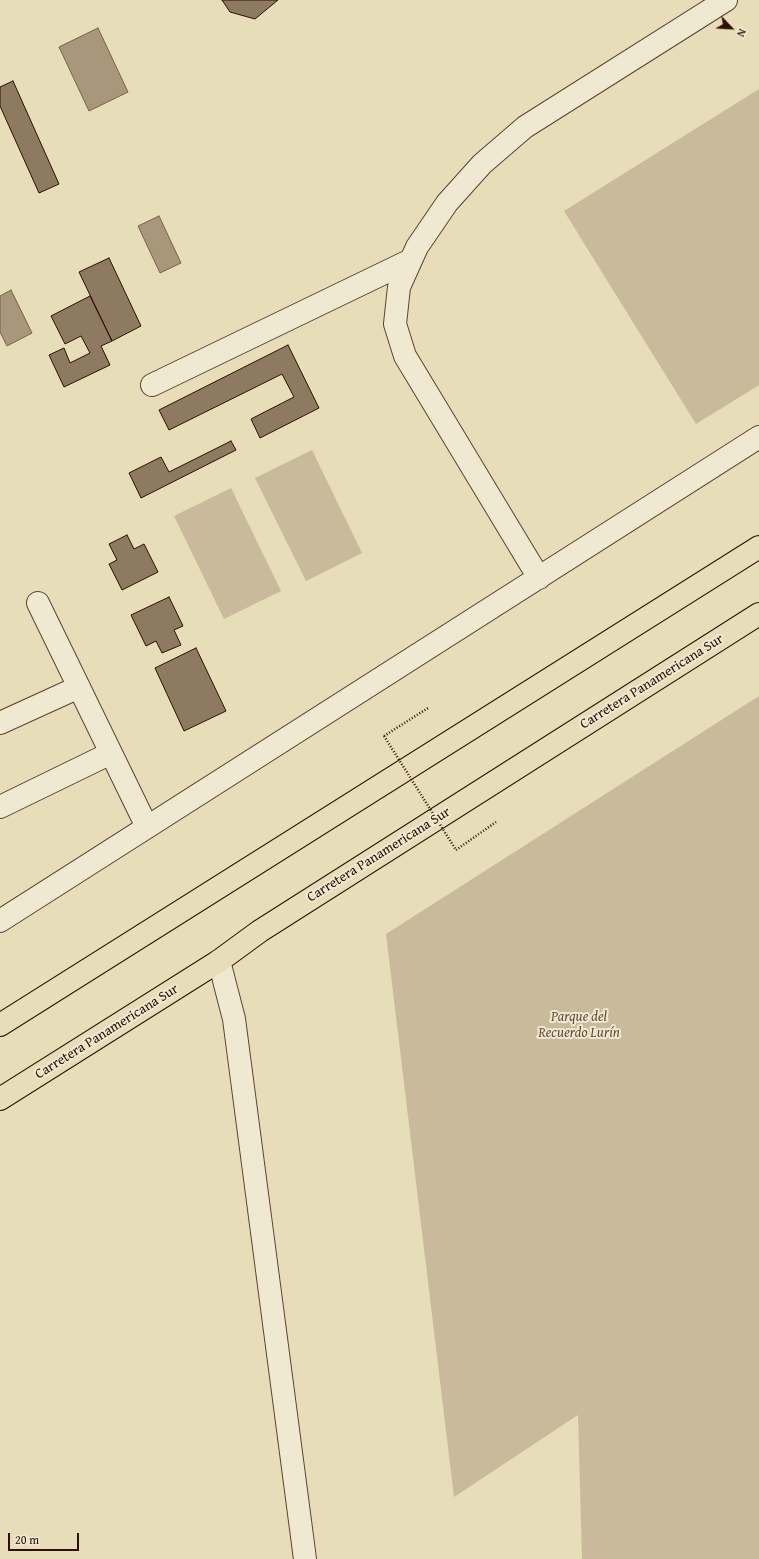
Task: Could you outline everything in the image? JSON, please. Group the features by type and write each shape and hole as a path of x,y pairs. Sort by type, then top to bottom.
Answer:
{"highway":[{"path":"0,1025 759,547"},
{"name":"Carretera Panamericana Sur","path":"0,1100 219,961 260,931 759,614"}],"street":[{"path":"539,578 405,356 395,324 399,287 418,247 447,203 482,164 525,127 726,0"},
{"path":"152,385 411,260"},
{"path":"0,921 759,437"},
{"path":"38,603 147,827"},
{"path":"0,723 79,687"},
{"path":"0,807 111,753"},
{"path":"219,961 234,1019 305,1559"}],"path":[{"path":"428,708 384,736 456,850 496,822"}],"green space":[{"path":"759,89 759,385 696,424 564,211"},
{"path":"312,450 362,553 306,581 255,478"},
{"path":"231,488 281,591 224,619 174,516"},
{"name":"Parque del Recuerdo Lurín","path":"759,696 759,1559 582,1559 578,1415 454,1497 386,934"}],"shaded area":[{"path":"98,28 128,92 89,111 59,47"},
{"path":"159,216 181,263 160,273 138,226"},
{"path":"11,290 32,333 7,346 0,332 0,296"}],"building":[{"path":"222,0 278,0 255,19 230,12"},
{"path":"13,81 59,184 39,193 0,106 0,87"},
{"path":"109,258 141,326 112,341 79,272"},
{"path":"90,296 112,341 101,346 110,365 64,387 49,355 64,348 70,363 90,353 81,336 65,344 51,316"},
{"path":"288,345 319,408 260,438 251,419 294,397 282,374 169,430 159,410"},
{"path":"231,441 236,450 141,498 129,473 161,457 169,472"},
{"path":"127,535 134,549 144,544 158,572 122,590 109,564 117,560 109,544"},
{"path":"169,597 183,626 174,630 181,645 162,653 156,641 146,646 131,615"},
{"path":"196,648 226,711 184,731 155,668"}]}
